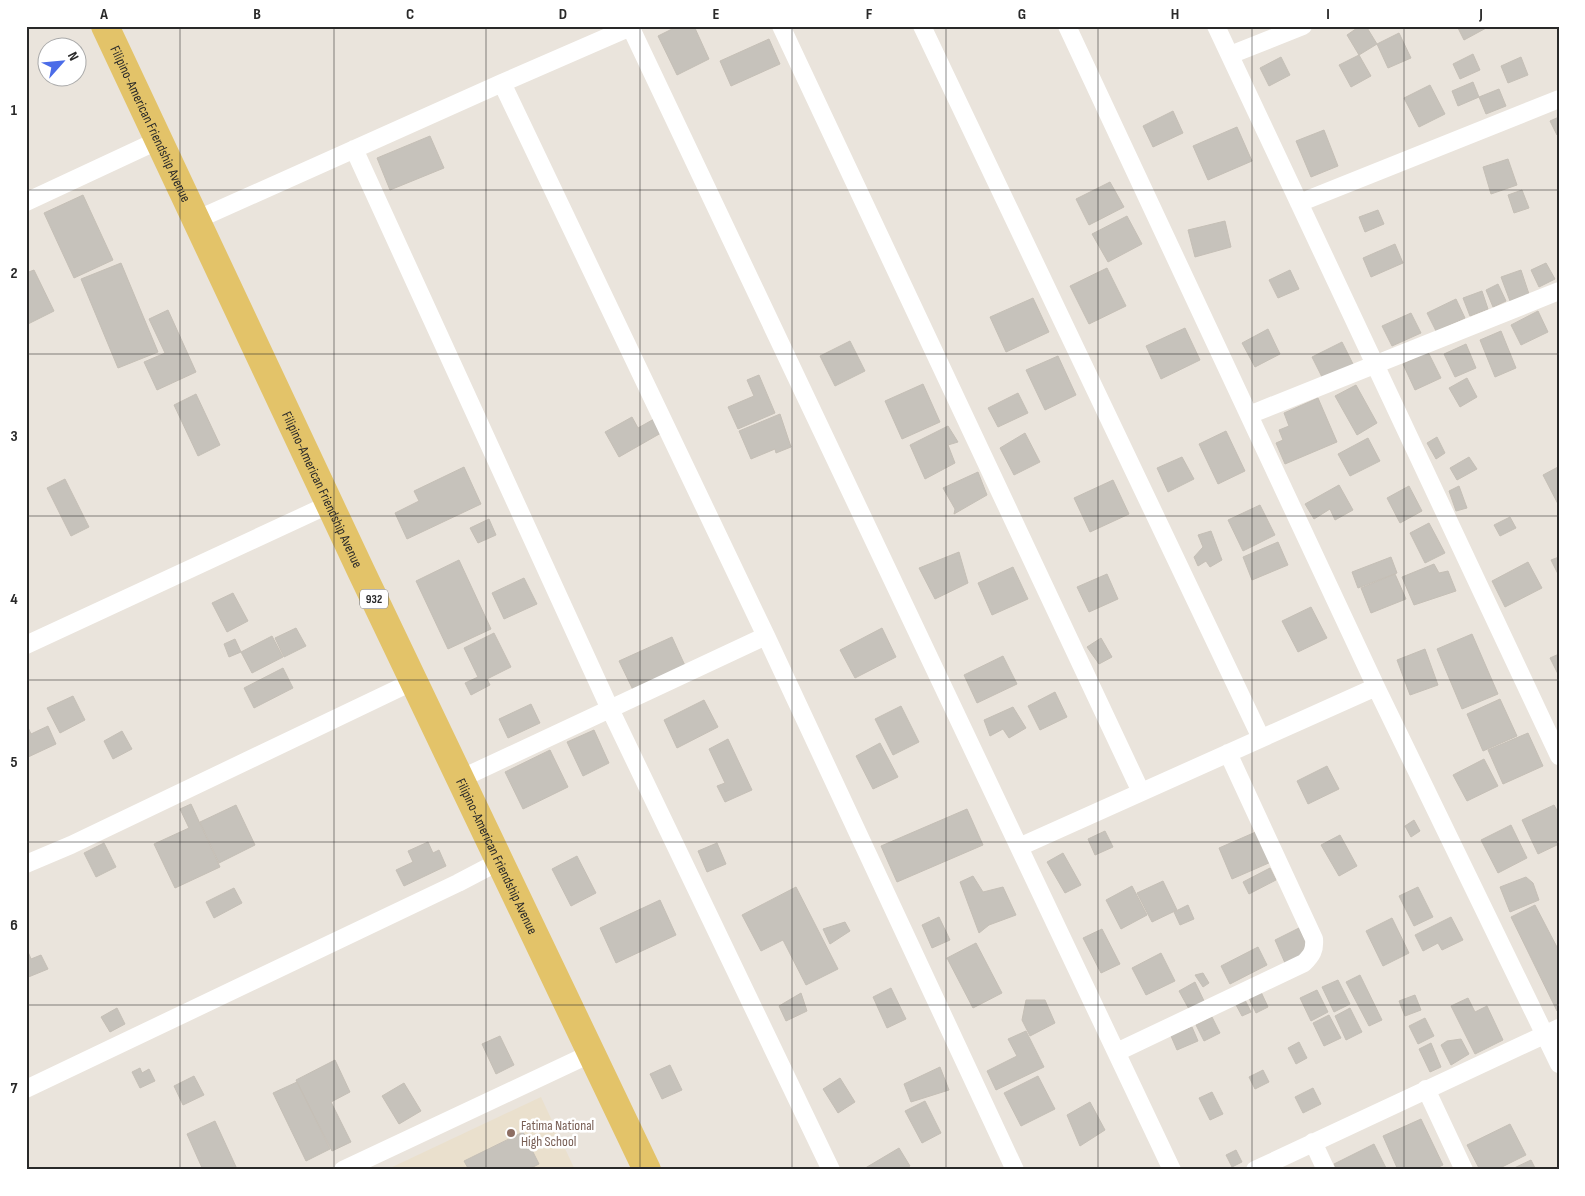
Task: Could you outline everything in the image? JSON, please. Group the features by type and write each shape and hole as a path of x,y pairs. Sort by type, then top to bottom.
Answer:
{"main road":[{"name":"Filipino-American Friendship Avenue","path":"105,26 460,779 647,1170"}],"street":[{"path":"781,26 1141,792"},
{"path":"922,26 1261,738"},
{"path":"1067,26 1376,687 1552,1031 1559,1064"},
{"path":"1216,26 1559,756"},
{"path":"1230,56 1303,26"},
{"path":"196,220 632,27 1172,1170"},
{"path":"502,83 766,636 1015,1170"},
{"path":"1299,203 1559,99"},
{"path":"26,202 159,140"},
{"path":"354,149 610,709 831,1170"},
{"path":"1249,415 1559,290"},
{"path":"26,645 330,504"},
{"path":"460,779 766,636"},
{"path":"26,864 79,841 414,681"},
{"path":"1019,847 1376,687"},
{"path":"1117,1052 1299,966 1311,956 1315,949 1314,939 1228,753"},
{"path":"26,1089 500,861"},
{"path":"1255,1170 1552,1031"},
{"path":"343,1170 592,1052"},
{"path":"1426,1089 1464,1170"},
{"path":"1313,1142 1326,1170"}],"shaded area":[{"name":"Fatima National High School","path":"541,1097 575,1170 386,1170"}],"building":[{"path":"678,26 694,26 709,59 677,75 658,36"},
{"path":"1360,26 1366,26 1377,44 1359,55 1347,35"},
{"path":"1457,26 1487,26 1488,27 1464,40"},
{"path":"1399,33 1411,58 1388,68 1377,44"},
{"path":"769,39 780,64 731,86 720,61"},
{"path":"1473,54 1480,70 1460,79 1453,64"},
{"path":"1359,55 1371,76 1351,87 1339,65"},
{"path":"1281,57 1290,75 1269,86 1260,68"},
{"path":"1521,57 1528,75 1508,83 1501,66"},
{"path":"1473,82 1479,97 1458,106 1452,91"},
{"path":"1430,85 1445,114 1419,127 1404,98"},
{"path":"1499,89 1506,106 1486,114 1479,97"},
{"path":"1173,111 1183,133 1153,147 1143,126"},
{"path":"1559,117 1559,134 1557,135 1550,121"},
{"path":"1237,127 1252,161 1208,180 1193,146"},
{"path":"1324,130 1338,166 1311,177 1296,141"},
{"path":"430,136 444,168 390,190 377,158"},
{"path":"1508,159 1517,185 1491,194 1483,167"},
{"path":"1110,182 1124,207 1089,225 1076,199"},
{"path":"1522,190 1529,208 1514,213 1508,195"},
{"path":"83,195 113,260 74,278 44,213"},
{"path":"1378,210 1384,224 1365,232 1359,217"},
{"path":"1127,216 1142,244 1108,262 1092,234"},
{"path":"1225,221 1231,247 1195,257 1188,230"},
{"path":"1395,244 1403,263 1371,277 1363,258"},
{"path":"121,263 158,352 118,368 81,279"},
{"path":"1546,263 1555,279 1539,287 1531,270"},
{"path":"1107,268 1126,306 1089,324 1070,286"},
{"path":"34,270 54,311 26,325 26,273"},
{"path":"1290,270 1299,289 1278,298 1269,280"},
{"path":"1521,270 1529,294 1510,301 1501,277"},
{"path":"1498,284 1506,301 1493,307 1486,290"},
{"path":"1482,291 1488,309 1470,316 1463,298"},
{"path":"1033,298 1049,332 1006,352 990,317"},
{"path":"1456,299 1465,318 1436,331 1427,313"},
{"path":"168,310 196,372 157,390 144,362 165,353 149,319"},
{"path":"1538,311 1548,332 1521,345 1511,325"},
{"path":"1411,313 1421,333 1392,346 1382,326"},
{"path":"1185,328 1200,360 1161,379 1146,346"},
{"path":"1268,329 1280,354 1255,367 1242,343"},
{"path":"1501,331 1516,368 1495,377 1480,340"},
{"path":"850,341 865,371 835,386 820,356"},
{"path":"1342,342 1353,364 1323,379 1312,357"},
{"path":"1466,344 1476,368 1455,377 1444,354"},
{"path":"1428,352 1441,378 1415,390 1403,364"},
{"path":"1058,356 1076,395 1045,410 1026,370"},
{"path":"759,375 775,413 738,429 728,407 754,396 747,380"},
{"path":"1467,378 1477,397 1460,407 1449,388"},
{"path":"923,384 940,422 902,439 885,401"},
{"path":"1356,385 1377,423 1357,435 1335,396"},
{"path":"1018,393 1028,413 998,427 988,408"},
{"path":"196,394 220,445 198,456 174,405"},
{"path":"1318,398 1337,442 1285,464 1276,443 1283,440 1279,430 1289,426 1284,413"},
{"path":"780,414 791,447 776,453 775,449 751,459 739,431"},
{"path":"632,417 638,428 654,419 661,433 619,457 605,432"},
{"path":"948,426 958,442 948,445 955,463 925,479 910,445"},
{"path":"1226,431 1245,471 1218,484 1199,444"},
{"path":"1025,433 1040,462 1014,475 1000,448"},
{"path":"1437,437 1445,453 1436,459 1427,443"},
{"path":"1368,438 1380,461 1350,476 1338,454"},
{"path":"1182,457 1194,479 1168,492 1157,468"},
{"path":"1469,457 1477,469 1457,480 1450,468"},
{"path":"464,467 481,504 407,539 395,513 419,501 414,491"},
{"path":"1558,467 1559,504 1543,475"},
{"path":"978,472 987,495 954,514 955,509 943,488"},
{"path":"65,479 89,527 71,536 47,488"},
{"path":"1113,480 1129,514 1090,532 1074,498"},
{"path":"1339,485 1353,510 1335,520 1330,509 1314,519 1305,504"},
{"path":"1409,486 1422,511 1400,523 1387,498"},
{"path":"1459,486 1467,508 1456,511 1449,491"},
{"path":"1260,505 1275,535 1243,551 1228,520"},
{"path":"1510,517 1516,528 1500,536 1494,525"},
{"path":"489,519 496,535 478,543 470,528"},
{"path":"1429,523 1445,553 1425,563 1410,533"},
{"path":"1211,531 1222,560 1210,567 1206,561 1198,566 1194,557 1203,547 1198,535"},
{"path":"1278,542 1288,565 1252,580 1243,557"},
{"path":"959,552 968,583 935,599 919,568"},
{"path":"1391,557 1397,573 1358,588 1352,572"},
{"path":"1559,557 1559,576 1551,560"},
{"path":"459,560 491,629 448,649 416,581"},
{"path":"1528,562 1542,588 1505,607 1492,581"},
{"path":"1434,564 1439,573 1448,571 1456,591 1414,605 1402,577"},
{"path":"1013,567 1028,599 992,615 978,583"},
{"path":"1107,574 1118,599 1089,612 1077,587"},
{"path":"1395,574 1406,599 1371,613 1361,588"},
{"path":"524,578 537,604 504,619 492,593"},
{"path":"233,593 248,621 227,632 212,603"},
{"path":"1311,607 1327,638 1298,652 1282,621"},
{"path":"296,628 306,646 284,657 275,638"},
{"path":"882,628 896,657 855,678 840,650"},
{"path":"494,633 511,667 487,679 490,685 471,695 465,683 478,677 464,648"},
{"path":"1472,634 1498,694 1462,709 1437,649"},
{"path":"272,636 283,657 252,673 241,652"},
{"path":"672,637 687,670 635,694 619,661"},
{"path":"1101,638 1112,657 1099,664 1087,647"},
{"path":"235,639 241,652 229,657 224,644"},
{"path":"1425,649 1438,685 1410,695 1397,660"},
{"path":"1559,654 1559,676 1550,658"},
{"path":"1003,656 1017,684 977,703 964,675"},
{"path":"283,668 293,688 254,708 244,688"},
{"path":"1055,692 1067,717 1040,730 1028,706"},
{"path":"73,696 85,720 60,733 47,708"},
{"path":"1500,699 1517,736 1483,751 1467,714"},
{"path":"704,700 718,727 677,748 664,720"},
{"path":"531,704 540,723 508,738 499,719"},
{"path":"901,706 919,742 893,755 875,719"},
{"path":"1013,707 1026,728 1009,738 1003,729 990,736 984,720"},
{"path":"26,723 31,734 48,726 56,744 26,758"},
{"path":"594,730 609,763 583,776 567,742"},
{"path":"122,731 132,749 113,759 104,741"},
{"path":"1528,733 1543,766 1503,784 1488,750"},
{"path":"728,739 752,790 725,802 717,786 725,783 709,749"},
{"path":"880,743 898,777 873,789 856,756"},
{"path":"550,750 568,787 523,809 505,772"},
{"path":"1484,759 1498,786 1467,801 1453,775"},
{"path":"1327,766 1339,789 1308,804 1297,781"},
{"path":"191,804 220,867 175,888 154,844 189,828 180,809"},
{"path":"236,805 255,845 219,863 200,822"},
{"path":"1554,805 1559,814 1559,844 1538,854 1522,820"},
{"path":"967,809 983,845 897,882 881,846"},
{"path":"1414,820 1420,831 1411,837 1405,826"},
{"path":"1511,825 1527,858 1498,873 1481,840"},
{"path":"1105,831 1113,847 1095,855 1088,839"},
{"path":"1258,831 1271,862 1232,879 1219,848"},
{"path":"1340,835 1357,866 1339,876 1321,845"},
{"path":"428,842 433,853 439,850 446,866 404,886 396,870 413,862 408,851"},
{"path":"104,843 116,867 96,877 84,853"},
{"path":"717,843 726,864 707,872 698,851"},
{"path":"1063,853 1081,885 1065,893 1047,862"},
{"path":"577,856 596,893 571,906 552,869"},
{"path":"1270,868 1276,880 1249,894 1243,882"},
{"path":"973,876 983,892 1003,887 1016,915 989,925 979,933 960,882"},
{"path":"1526,877 1533,883 1539,900 1510,912 1500,887"},
{"path":"1163,881 1177,910 1152,922 1137,893"},
{"path":"1132,886 1147,915 1121,929 1106,900"},
{"path":"796,887 838,969 806,985 783,940 761,951 742,915"},
{"path":"1418,887 1433,917 1414,926 1399,896"},
{"path":"234,888 242,903 214,918 206,902"},
{"path":"660,900 676,935 616,963 600,928"},
{"path":"1188,905 1194,919 1180,925 1174,912"},
{"path":"1535,905 1559,951 1559,1010 1557,1011 1511,917"},
{"path":"939,917 950,940 932,948 922,925"},
{"path":"1451,917 1463,940 1442,950 1438,943 1423,951 1415,935"},
{"path":"1392,918 1409,953 1383,966 1366,931"},
{"path":"845,922 850,931 830,944 823,929"},
{"path":"1299,928 1310,951 1285,963 1275,940"},
{"path":"1102,929 1120,964 1101,973 1083,938"},
{"path":"976,943 1002,993 973,1008 947,958"},
{"path":"26,947 31,959 41,955 48,969 26,978"},
{"path":"1258,947 1267,965 1230,984 1221,966"},
{"path":"1161,953 1175,981 1146,995 1132,968"},
{"path":"1203,973 1209,983 1203,987 1195,975"},
{"path":"1360,975 1382,1020 1369,1026 1346,982"},
{"path":"1338,980 1350,1004 1334,1012 1322,987"},
{"path":"1195,982 1205,1003 1190,1011 1179,991"},
{"path":"891,988 906,1019 887,1028 873,997"},
{"path":"1317,990 1328,1012 1311,1021 1300,998"},
{"path":"1261,992 1268,1007 1256,1013 1249,998"},
{"path":"801,993 807,1011 786,1021 779,1006"},
{"path":"1415,995 1421,1010 1405,1016 1399,1001"},
{"path":"1244,998 1251,1012 1242,1016 1235,1003"},
{"path":"1468,998 1475,1012 1487,1006 1503,1040 1475,1054 1451,1006"},
{"path":"1026,1000 1045,1000 1055,1023 1030,1036 1022,1020"},
{"path":"117,1008 125,1024 110,1032 101,1017"},
{"path":"1350,1008 1362,1032 1346,1040 1335,1016"},
{"path":"1329,1015 1341,1038 1324,1046 1313,1023"},
{"path":"1212,1017 1220,1033 1204,1041 1196,1025"},
{"path":"1425,1018 1434,1036 1418,1044 1409,1026"},
{"path":"1192,1027 1198,1041 1177,1050 1171,1036"},
{"path":"1026,1031 1044,1067 996,1090 987,1071 1017,1056 1008,1039"},
{"path":"500,1036 514,1065 496,1074 482,1044"},
{"path":"1461,1039 1469,1054 1451,1065 1441,1045 1447,1041"},
{"path":"1299,1042 1307,1058 1296,1064 1288,1048"},
{"path":"1431,1043 1441,1067 1430,1072 1419,1049"},
{"path":"335,1060 350,1092 331,1102 351,1142 332,1151 296,1080"},
{"path":"670,1065 682,1090 662,1099 650,1074"},
{"path":"940,1067 949,1090 911,1102 904,1084"},
{"path":"140,1068 142,1073 149,1069 155,1081 140,1088 132,1072"},
{"path":"1263,1070 1269,1082 1255,1089 1249,1077"},
{"path":"194,1076 204,1095 183,1105 174,1086"},
{"path":"1038,1076 1055,1109 1021,1126 1004,1093"},
{"path":"840,1078 855,1102 838,1113 823,1089"},
{"path":"297,1082 330,1149 306,1161 273,1093"},
{"path":"404,1083 421,1111 399,1124 382,1096"},
{"path":"1313,1088 1321,1104 1303,1113 1295,1097"},
{"path":"1212,1092 1223,1114 1210,1120 1199,1098"},
{"path":"925,1101 941,1133 922,1143 905,1111"},
{"path":"1090,1102 1105,1130 1080,1146 1067,1115"},
{"path":"1421,1119 1443,1165 1432,1170 1398,1170 1383,1136"},
{"path":"215,1121 237,1169 235,1170 203,1170 187,1134"},
{"path":"1510,1124 1526,1155 1496,1170 1480,1170 1467,1145"},
{"path":"523,1132 539,1164 527,1170 469,1170 464,1161"},
{"path":"1374,1144 1387,1170 1337,1170 1334,1164"},
{"path":"899,1148 910,1166 903,1170 862,1170"},
{"path":"1236,1150 1242,1162 1232,1167 1226,1155"},
{"path":"1531,1160 1536,1170 1510,1170"}],"place":[{"name":"Fatima National High School","path":"511,1133"}]}
